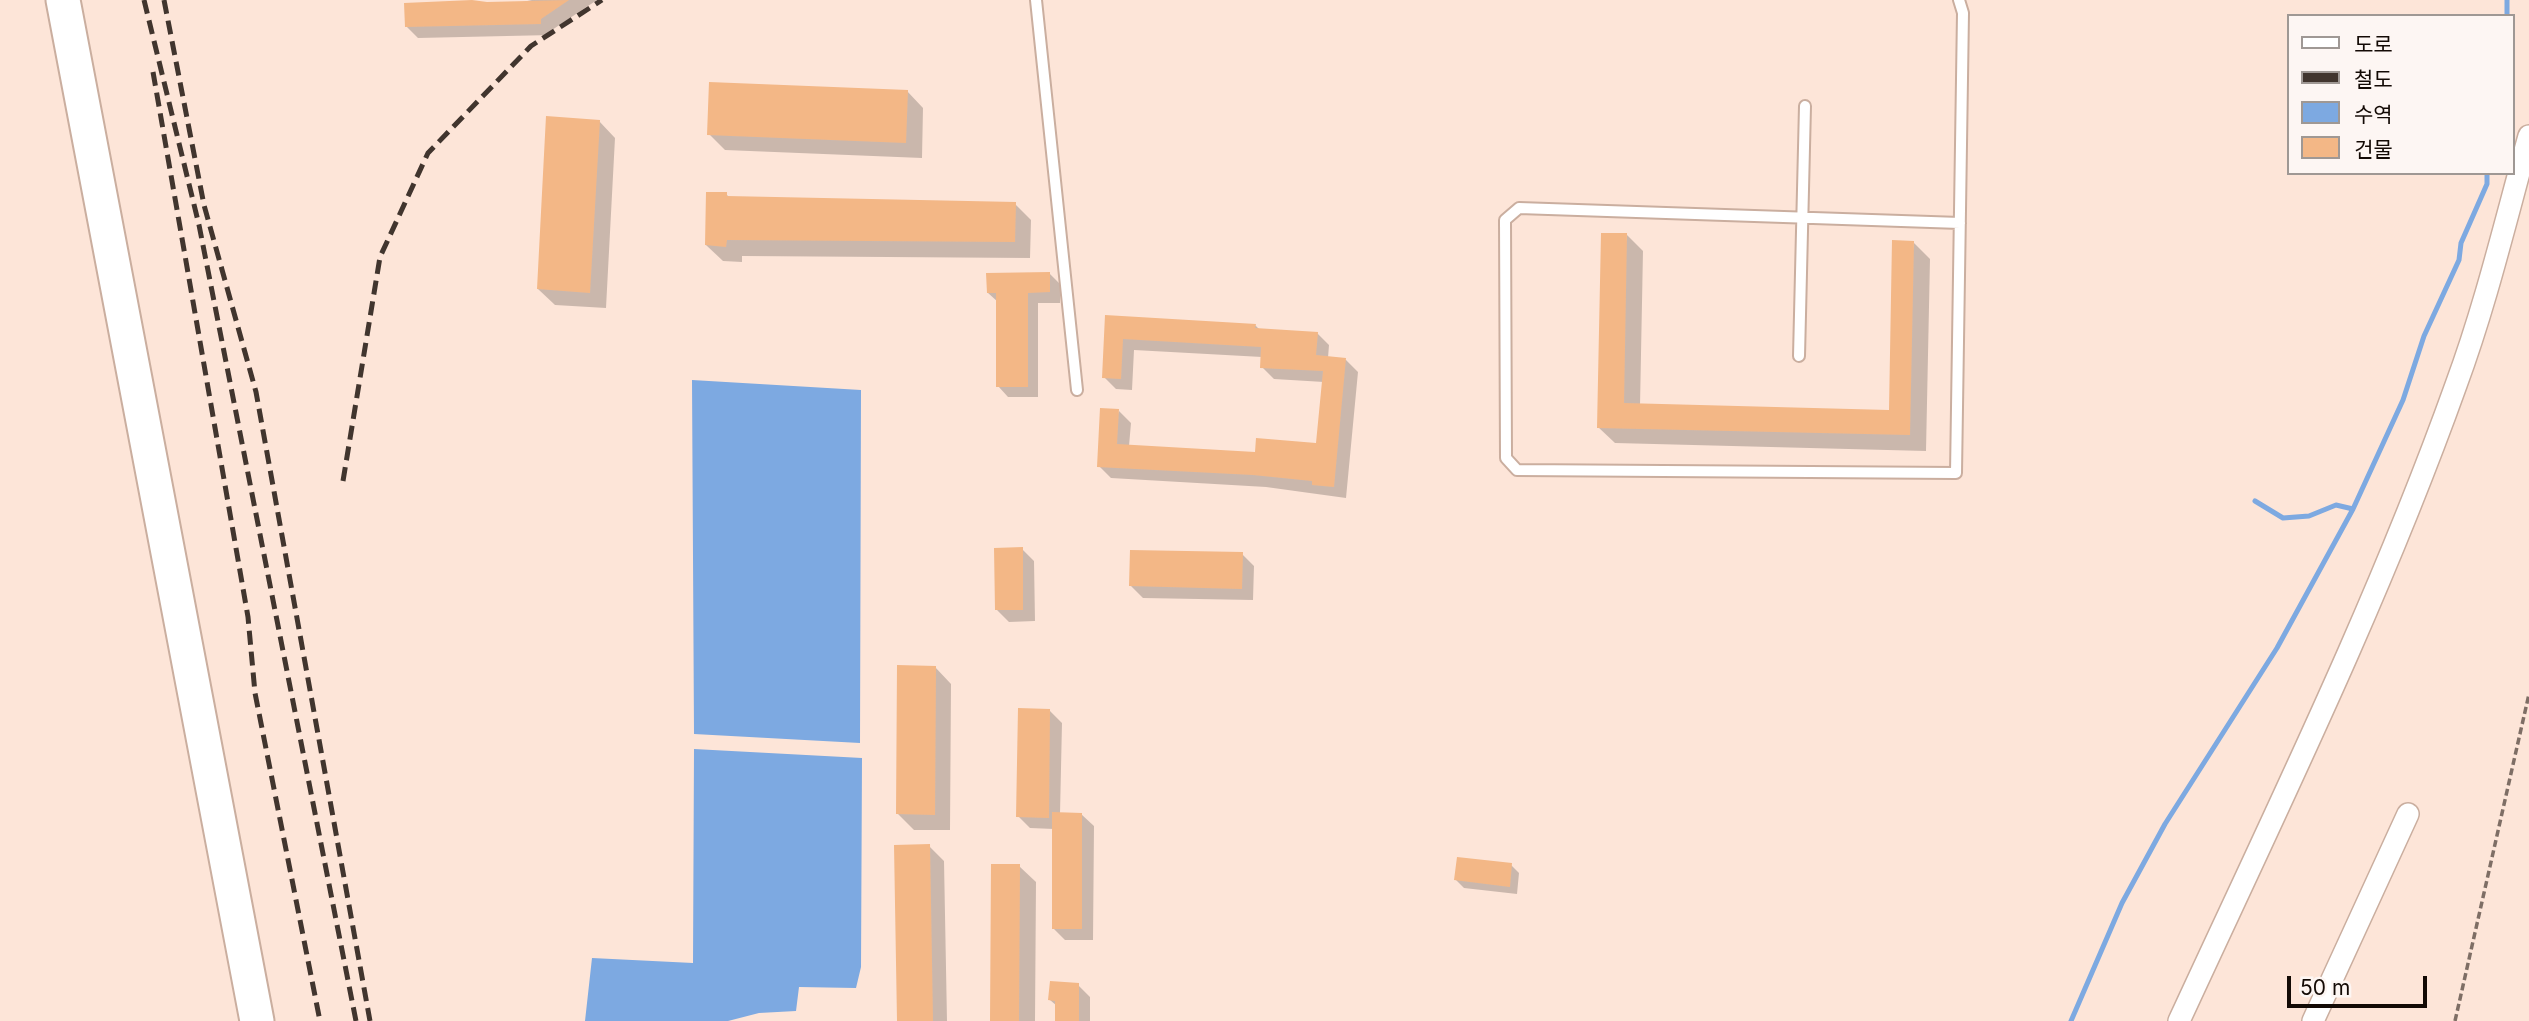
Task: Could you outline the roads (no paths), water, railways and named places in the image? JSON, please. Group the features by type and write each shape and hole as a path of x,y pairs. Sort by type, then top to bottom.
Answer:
{"main road":[{"path":"63,0 257,1021"}],"street":[{"path":"2179,1021 2297,772 2402,528 2480,314 2529,136"},
{"path":"2313,1021 2408,814"}],"lane":[{"path":"1036,0 1077,390"},
{"path":"1959,0 1964,13 1956,473 1517,470 1506,458 1505,220 1518,208 1960,223"},
{"path":"1799,356 1804,106"}],"water":[{"path":"692,380 861,390 860,743 694,734"},
{"path":"694,749 862,758 861,967 856,988 799,987 796,1011 759,1013 728,1021 585,1021 592,958 693,963"}],"waterway":[{"path":"2507,0 2507,14"},
{"path":"2071,1021 2122,903 2165,824 2277,648 2353,509 2403,400 2424,336 2459,260 2461,243 2487,184 2487,175"},
{"path":"2255,501 2283,518 2309,516 2336,505 2353,509"}],"railway":[{"path":"144,0 199,225 356,1021"},
{"path":"164,0 204,205 256,392 370,1021"},
{"path":"343,481 380,257 428,153 531,46 602,0"},
{"path":"153,72 248,617 255,693 320,1021"}]}
